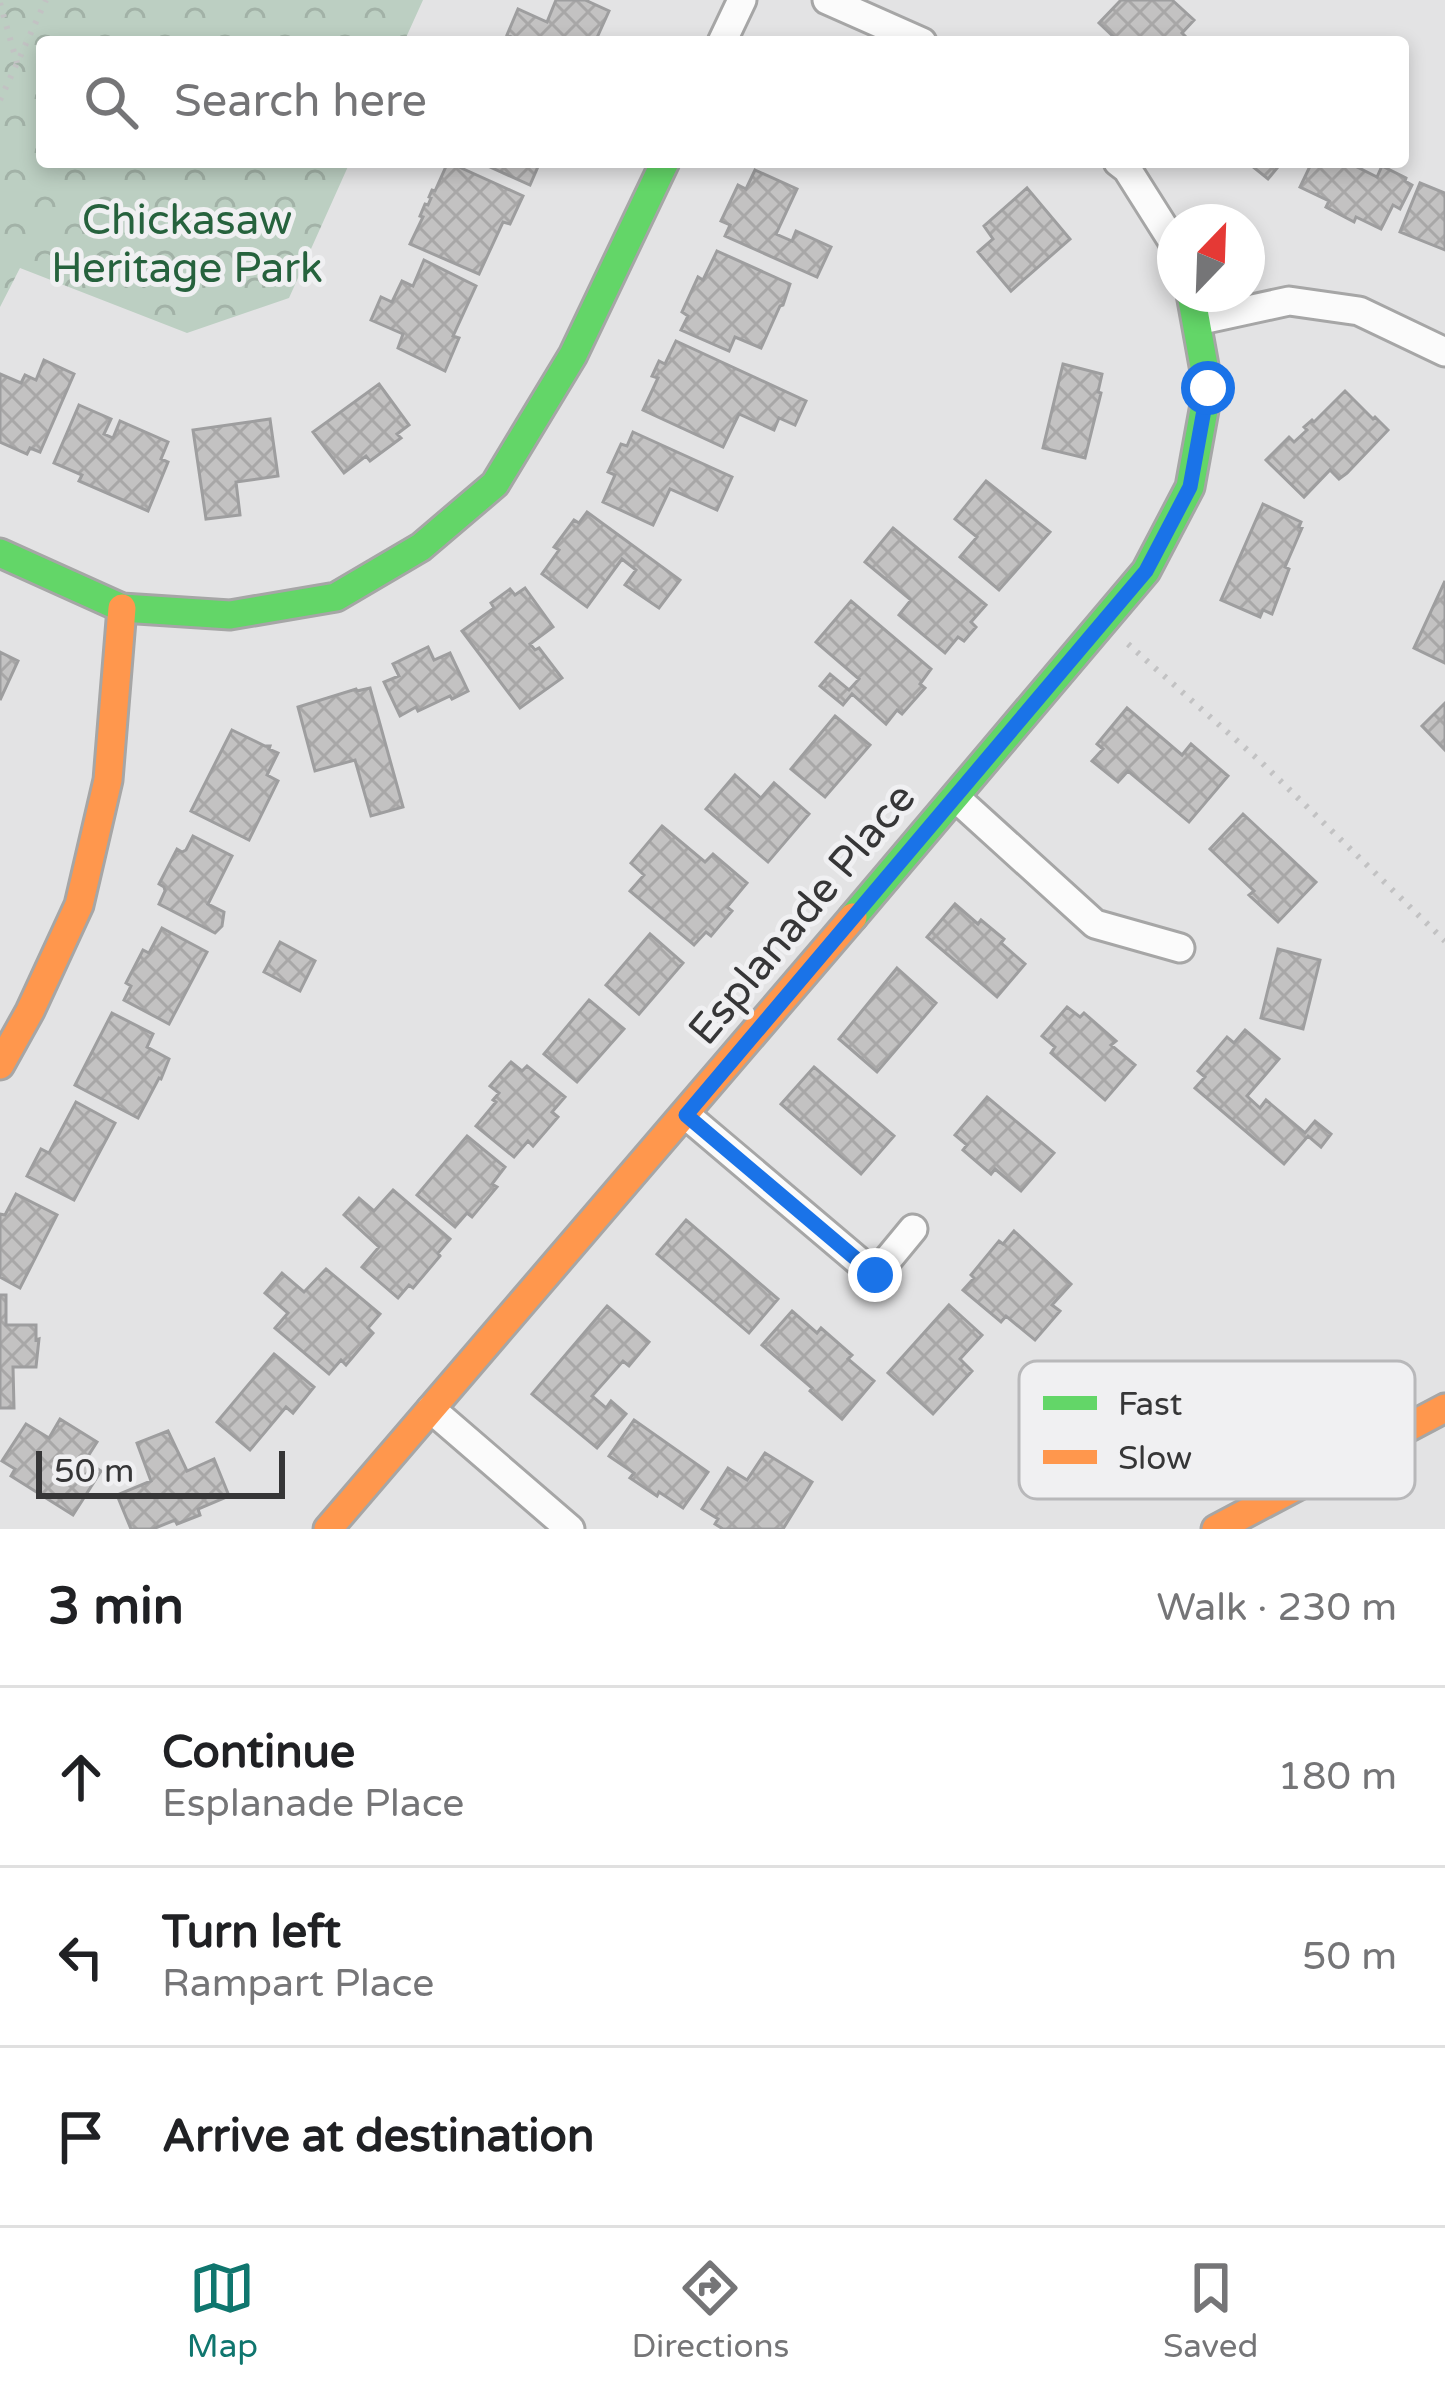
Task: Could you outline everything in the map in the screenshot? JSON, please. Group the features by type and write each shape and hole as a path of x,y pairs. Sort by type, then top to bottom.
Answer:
{"main road":[{"path":"0,553 122,608 230,615 336,597 421,547 495,484 573,356 662,168"},
{"name":"Esplanade Place","path":"328,1529 1146,571 1190,487 1208,388 1195,312"},
{"path":"0,1065 79,905 108,780 122,608"},
{"path":"1415,1424 1445,1408"},
{"path":"1216,1529 1273,1499"}],"street":[{"path":"725,36 742,0"},
{"path":"827,0 908,36"},
{"path":"1126,168 1157,216"},
{"path":"1265,303 1289,301 1359,311 1445,352"},
{"path":"955,797 1095,924 1180,947"},
{"path":"686,1115 875,1275 913,1229"},
{"path":"431,1409 570,1529"}],"path":[{"path":"0,100 46,0"},
{"path":"0,3 17,63"},
{"path":"1103,622 1261,762 1445,941"}],"green space":[{"name":"Chickasaw Heritage Park","path":"0,0 423,0 407,36 36,36 36,168 347,168 289,298 187,333 20,268 0,307"}],"building":[{"path":"556,0 585,0 609,11 598,36 507,35 518,9 547,22"},
{"path":"1121,0 1172,0 1194,20 1182,33 1185,36 1113,36 1099,23"},
{"path":"445,168 461,168 523,196 510,224 503,222 479,274 410,244"},
{"path":"492,168 537,168 530,185"},
{"path":"1254,168 1277,168 1268,179"},
{"path":"1309,168 1359,168 1377,177 1386,168 1412,185 1400,209 1393,205 1381,229 1356,217 1354,222 1326,207 1329,201 1300,187"},
{"path":"755,170 797,189 776,234 792,241 796,231 831,247 817,277 725,236 730,225 721,221 738,185 746,189"},
{"path":"1420,183 1445,193 1445,250 1400,232"},
{"path":"1027,188 1070,239 1011,291 978,252 993,239 984,226"},
{"path":"717,251 790,284 761,348 735,337 729,351 681,330 688,316 682,312"},
{"path":"424,260 476,286 453,336 459,338 445,371 398,348 403,334 371,320 381,297 392,302 402,281 413,286"},
{"path":"676,341 806,401 795,425 779,418 774,430 739,414 723,447 643,410 658,378 652,376 659,361 665,364"},
{"path":"44,360 74,374 40,452 30,448 27,454 0,442 0,374 21,383 25,375 36,380"},
{"path":"1063,364 1102,374 1085,458 1043,448"},
{"path":"379,384 409,425 397,434 401,438 370,461 366,456 344,473 313,432"},
{"path":"1345,391 1388,430 1347,473 1339,479 1330,470 1304,497 1266,460 1289,437 1294,442"},
{"path":"79,405 111,419 104,434 113,438 120,421 168,442 161,459 168,462 148,511 79,481 82,475 54,463"},
{"path":"270,419 278,476 236,482 240,515 206,519 193,430"},
{"path":"633,432 732,477 717,510 670,489 653,525 603,502 615,475 608,472 621,444 627,446"},
{"path":"986,481 1050,532 999,590 960,557 977,537 955,519"},
{"path":"1263,504 1301,522 1302,528 1272,614 1263,610 1260,617 1221,600"},
{"path":"587,512 680,580 659,608 625,585 636,570 622,559 587,607 542,574 559,550 554,547 574,520 579,523"},
{"path":"893,528 986,605 971,622 976,627 964,641 958,637 945,653 899,615 911,600 865,562"},
{"path":"1445,581 1445,663 1414,648"},
{"path":"525,588 553,627 530,644 539,648 562,678 520,708 462,631 494,608 491,603 510,589 515,595"},
{"path":"851,601 931,669 920,684 925,688 886,724 852,694 843,705 820,686 830,674 849,690 859,679 816,642"},
{"path":"428,647 434,660 450,653 468,691 400,716 384,682 399,676 393,664"},
{"path":"0,652 18,661 0,700"},
{"path":"370,688 403,807 371,816 355,760 315,771 298,707"},
{"path":"1445,703 1445,750 1422,726"},
{"path":"1127,708 1182,755 1191,744 1228,776 1189,822 1128,771 1118,782 1092,761 1103,749 1097,744"},
{"path":"835,716 870,745 825,797 791,769"},
{"path":"232,730 278,753 267,775 278,781 249,840 191,811"},
{"path":"735,775 761,798 774,783 809,814 768,862 706,809"},
{"path":"1243,814 1316,882 1278,922 1210,849"},
{"path":"662,826 705,862 713,854 747,883 711,936 706,932 694,945 630,891 644,875 631,863"},
{"path":"193,836 232,856 208,904 224,912 222,926 215,933 159,904 165,891 159,884 177,849 186,850"},
{"path":"955,904 1004,939 1001,943 1025,964 997,997 927,937"},
{"path":"162,928 207,952 169,1024 124,1000 131,986 126,983 143,950 149,953"},
{"path":"650,934 683,963 639,1014 606,985"},
{"path":"280,942 315,961 300,991 264,972"},
{"path":"1278,949 1320,960 1303,1029 1261,1018"},
{"path":"897,968 936,1003 877,1072 839,1039"},
{"path":"589,1000 624,1029 577,1082 544,1054"},
{"path":"1067,1007 1080,1017 1084,1013 1135,1065 1105,1100 1051,1053 1055,1047 1042,1036"},
{"path":"112,1013 153,1034 147,1047 169,1059 138,1118 75,1085"},
{"path":"1245,1030 1279,1059 1247,1096 1260,1108 1266,1100 1305,1133 1315,1121 1331,1134 1321,1147 1308,1136 1284,1164 1195,1088 1205,1077 1198,1071 1227,1037 1234,1043"},
{"path":"511,1062 522,1071 527,1066 565,1097 552,1112 558,1117 533,1146 528,1141 514,1157 476,1126 496,1102 499,1093 490,1086"},
{"path":"814,1067 894,1136 861,1174 781,1104"},
{"path":"987,1097 1054,1153 1021,1191 995,1169 991,1174 963,1150 967,1145 955,1135"},
{"path":"76,1102 115,1123 74,1200 27,1176 41,1149 49,1153"},
{"path":"467,1136 505,1167 492,1184 497,1187 472,1217 467,1213 455,1227 417,1195"},
{"path":"393,1190 450,1239 413,1288 409,1285 398,1298 362,1267 379,1247 344,1215 359,1198 374,1211"},
{"path":"16,1194 57,1215 20,1288 0,1277 0,1214 5,1215"},
{"path":"686,1220 778,1299 749,1333 657,1254"},
{"path":"1014,1231 1071,1284 1052,1305 1060,1311 1035,1340 1006,1316 1001,1322 963,1290 999,1241 1003,1244"},
{"path":"326,1269 380,1314 368,1328 373,1333 346,1365 341,1360 329,1374 275,1328 288,1313 265,1293 282,1273 304,1292"},
{"path":"0,1295 6,1295 6,1325 36,1325 39,1339 36,1367 13,1367 14,1408 0,1408"},
{"path":"949,1305 982,1335 960,1359 972,1371 933,1414 888,1373"},
{"path":"607,1306 649,1342 629,1366 623,1361 592,1396 606,1408 611,1401 626,1414 597,1448 532,1394"},
{"path":"792,1311 817,1333 821,1328 874,1381 842,1419 762,1345"},
{"path":"274,1354 314,1387 293,1413 286,1407 250,1450 217,1422"},
{"path":"60,1419 97,1442 85,1461 101,1471 73,1515 11,1476 15,1469 2,1461 26,1424 49,1438"},
{"path":"634,1420 708,1472 683,1508 630,1478 634,1473 609,1456"},
{"path":"168,1431 187,1471 214,1459 229,1496 177,1524 175,1520 153,1529 131,1529 117,1495 151,1481 137,1443"},
{"path":"765,1453 812,1482 783,1529 723,1529 715,1524 718,1519 702,1509 728,1468 747,1480"}],"traffic: fast":[{"path":"0,553 122,608 230,615 336,597 421,547 495,484 573,355 662,168"},
{"path":"853,917 1146,571 1190,487 1208,388 1194,312"}],"traffic: slow":[{"path":"0,1065 79,905 108,780 122,608"},
{"path":"328,1529 853,917"},
{"path":"1415,1424 1445,1408"},
{"path":"1216,1529 1273,1499"}],"route":[{"path":"875,1275 686,1115 1146,571 1190,487 1208,388"}]}
